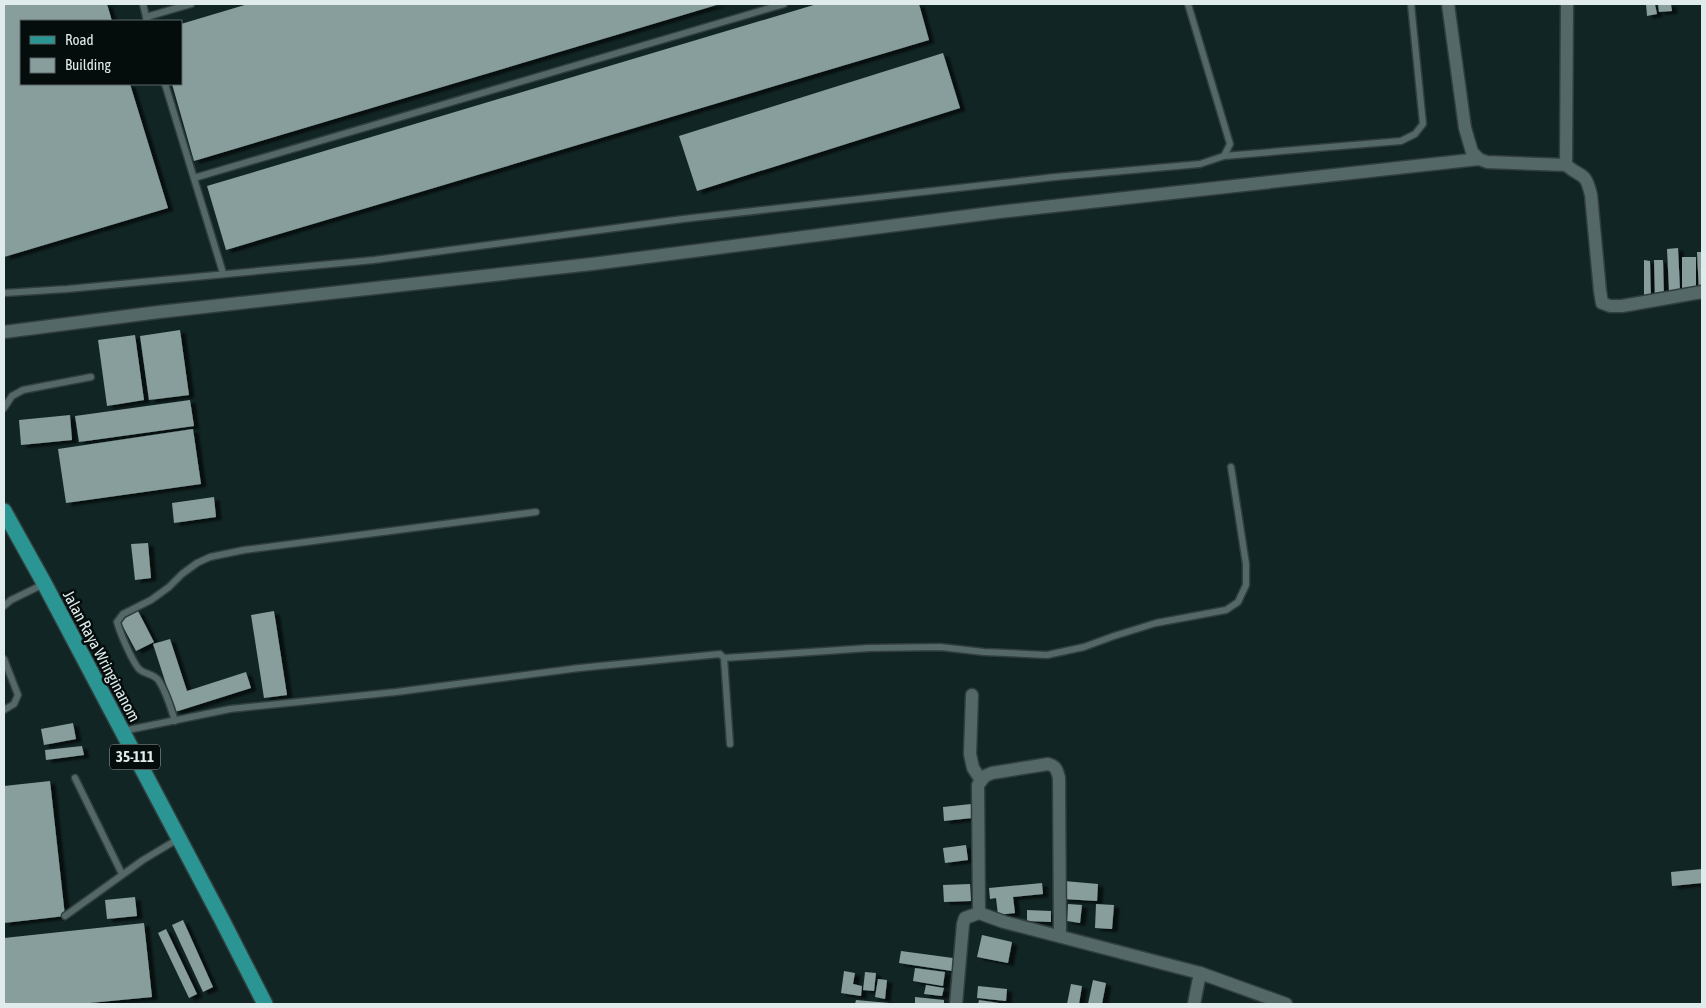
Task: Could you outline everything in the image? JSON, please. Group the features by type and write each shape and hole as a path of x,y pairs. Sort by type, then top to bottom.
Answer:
{"main road":[{"name":"Jalan Raya Wringinanom","path":"4,511 122,731 173,842 221,918 265,1004"}],"street":[{"path":"1448,4 1465,128 1472,152 1479,159 1487,162 1566,165 1581,174 1588,181 1602,302 1610,306 1622,306 1702,292"},
{"path":"1566,165 1567,4"},
{"path":"4,332 159,312 592,264 999,212 1479,159"},
{"path":"972,695 970,754 973,768 981,780"},
{"path":"979,914 978,785 981,780 992,773 1048,764 1055,767 1058,772 1060,935"},
{"path":"956,1004 963,924 966,918 979,914 1200,973 1286,1004"},
{"path":"1194,1004 1200,973"}],"lane":[{"path":"143,4 147,19 191,4"},
{"path":"194,178 784,4"},
{"path":"1188,4 1230,144 1224,156"},
{"path":"4,293 67,289 374,260 683,219 1055,177 1200,164 1224,156 1401,141 1415,134 1423,124 1411,4"},
{"path":"165,85 223,274"},
{"path":"4,408 12,396 22,390 91,377"},
{"path":"724,658 869,648 940,647 984,652 1047,655 1084,647 1156,623 1226,610 1238,602 1246,585 1246,564 1231,467"},
{"path":"176,721 158,680 152,674 144,672 138,667 120,632 117,622 123,614 151,600 169,588 182,574 197,564 210,557 244,550 536,512"},
{"path":"4,606 11,600 44,583"},
{"path":"122,731 230,709 396,692 579,668 720,654 724,658 730,744"},
{"path":"4,659 18,696 14,704 4,710"},
{"path":"75,778 122,874"},
{"path":"65,916 122,874 173,842"}],"building":[{"path":"4,4 107,4 112,20 20,20 20,85 130,85 168,208 4,257"},
{"path":"248,4 720,4 194,161 172,85 182,85 182,24"},
{"path":"817,4 919,4 929,40 226,250 207,186"},
{"path":"1646,4 1655,4 1657,14 1647,16"},
{"path":"1658,4 1671,4 1672,11 1659,12"},
{"path":"943,53 960,108 697,191 679,136"},
{"path":"1678,248 1680,290 1669,290 1667,249"},
{"path":"1697,252 1702,252 1702,291 1699,291"},
{"path":"1682,257 1696,257 1696,291 1682,291"},
{"path":"1644,260 1650,261 1651,299 1644,299"},
{"path":"1654,260 1663,260 1664,298 1655,298"},
{"path":"180,330 189,395 149,400 140,336"},
{"path":"135,335 144,400 107,406 98,340"},
{"path":"190,400 194,426 79,442 75,416"},
{"path":"70,415 72,440 21,445 19,420"},
{"path":"193,429 201,484 66,503 58,449"},
{"path":"214,497 216,517 174,523 172,503"},
{"path":"148,543 151,578 135,580 131,544"},
{"path":"138,611 154,642 136,651 120,621"},
{"path":"274,611 287,695 264,698 251,615"},
{"path":"170,639 187,691 246,672 251,688 175,712 153,644"},
{"path":"73,723 76,739 44,745 41,729"},
{"path":"82,746 84,755 46,760 45,750"},
{"path":"50,781 65,916 4,923 4,786"},
{"path":"971,804 972,818 944,821 943,807"},
{"path":"966,845 968,860 945,863 943,848"},
{"path":"1702,869 1702,883 1672,886 1671,872"},
{"path":"1064,881 1098,884 1097,901 1063,899"},
{"path":"1042,883 1043,894 1013,897 1015,913 998,915 996,898 990,899 989,888"},
{"path":"970,884 971,901 944,902 943,885"},
{"path":"135,897 137,916 107,919 105,900"},
{"path":"1068,904 1082,905 1080,923 1067,921"},
{"path":"1096,904 1114,905 1112,929 1095,928"},
{"path":"1027,910 1051,911 1051,922 1027,921"},
{"path":"183,920 213,987 203,992 172,925"},
{"path":"144,923 152,997 79,1004 4,1004 4,938"},
{"path":"166,929 197,994 189,998 158,933"},
{"path":"982,935 1012,942 1008,963 977,957"},
{"path":"901,951 953,958 952,971 899,963"},
{"path":"915,968 945,972 943,986 913,981"},
{"path":"844,971 855,973 853,984 862,986 861,996 841,993"},
{"path":"865,972 876,973 874,991 863,990"},
{"path":"878,979 887,980 885,999 875,997"},
{"path":"1093,980 1106,983 1102,1004 1088,1004"},
{"path":"1071,984 1082,986 1079,1004 1067,1004"},
{"path":"926,985 944,988 942,996 924,994"},
{"path":"978,986 1007,989 1006,1001 977,998"},
{"path":"915,997 944,1000 944,1004 915,1004"},
{"path":"856,1000 889,1003 889,1004 855,1004"},
{"path":"979,1000 999,1003 999,1004 978,1004"}]}
